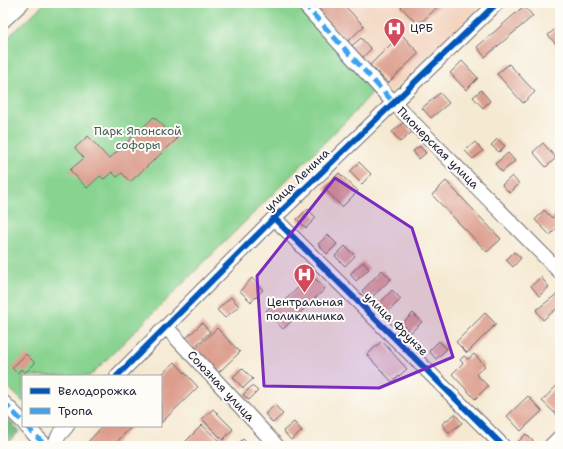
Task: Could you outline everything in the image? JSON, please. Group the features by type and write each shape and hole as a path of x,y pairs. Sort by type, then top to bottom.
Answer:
{"street":[{"path":"3,21 22,3"},
{"name":"Пионерская улица","path":"303,3 393,102 560,272"},
{"name":"улица Ленина","path":"118,375 274,218 497,3"},
{"name":"улица Фрунзе","path":"274,218 503,446"},
{"name":"Союзная улица","path":"166,327 277,446"},
{"path":"3,402 22,421"},
{"path":"27,427 46,446"},
{"path":"54,446 59,434 66,427"},
{"path":"551,446 560,437"}],"highlighted area":[{"path":"335,178 412,228 453,357 379,388 264,386 257,276"}],"shaded area":[{"name":"ЦРБ","path":"311,3 484,3 390,93"}],"green space":[{"name":"Парк Японской софоры","path":"45,3 298,3 378,86 354,113 91,375 22,375 22,401 3,382 3,42"},
{"path":"3,414 20,431 5,446 3,446"}],"building":[{"path":"309,3 342,3 364,26 347,42"},
{"path":"404,3 442,3 418,25 400,6"},
{"path":"524,6 533,16 485,57 477,47"},
{"path":"560,25 560,49 548,35"},
{"path":"401,34 419,53 388,83 370,65"},
{"path":"361,38 371,49 360,60 349,48"},
{"path":"462,61 478,78 466,90 450,73"},
{"path":"509,64 535,92 523,103 497,74"},
{"path":"481,90 490,101 483,108 473,97"},
{"path":"440,93 449,103 431,118 422,108"},
{"path":"154,117 177,139 130,182 122,173 117,177 112,172 104,179 100,176 87,188 70,170 84,158 75,148 88,136 109,159"},
{"path":"403,123 412,132 400,142 392,132"},
{"path":"497,139 505,146 499,152 491,145"},
{"path":"475,142 483,151 473,159 465,151"},
{"path":"543,143 556,158 546,167 533,152"},
{"path":"420,146 426,153 419,159 413,151"},
{"path":"508,153 515,161 502,172 495,164"},
{"path":"359,162 371,174 362,184 350,172"},
{"path":"339,173 358,191 342,207 324,188"},
{"path":"512,176 519,184 510,193 502,185"},
{"path":"446,181 501,239 487,252 432,195"},
{"path":"308,209 316,218 306,228 297,219"},
{"path":"544,210 552,218 560,210 560,225 550,235 535,220"},
{"path":"328,235 337,244 327,254 318,244"},
{"path":"345,246 355,256 345,266 335,256"},
{"path":"514,252 521,258 513,267 506,260"},
{"path":"363,262 369,269 356,281 350,274"},
{"name":"Центральная поликлиника","path":"306,269 325,289 283,329 266,311 276,301 280,305 301,285 295,279"},
{"path":"382,270 391,279 370,299 362,291"},
{"path":"541,277 549,287 539,296 531,286"},
{"path":"252,278 263,290 251,302 240,291"},
{"path":"392,290 401,299 387,313 378,305"},
{"path":"557,294 560,298 560,306 543,320 536,310"},
{"path":"231,297 239,306 225,318 217,310"},
{"path":"413,313 422,322 410,333 402,324"},
{"path":"485,313 496,324 467,353 456,342"},
{"path":"202,323 210,332 193,348 185,339"},
{"path":"217,328 240,352 218,373 195,349"},
{"path":"382,341 407,369 392,382 367,355"},
{"path":"439,341 447,349 436,359 429,351"},
{"path":"26,354 35,363 25,373 21,369 17,373 12,368"},
{"path":"474,354 485,366 476,374 488,386 475,399 452,374 463,363 460,360 464,356 468,359"},
{"path":"175,362 198,387 162,422 162,375"},
{"path":"242,368 253,379 243,388 233,377"},
{"path":"560,382 560,418 542,401"},
{"path":"252,386 258,391 249,400 243,395"},
{"path":"528,396 542,411 521,431 507,416"},
{"path":"275,405 283,414 273,423 265,414"},
{"path":"213,409 233,429 223,440 202,419"},
{"path":"455,414 462,423 449,433 442,424"},
{"path":"294,422 302,431 291,440 283,431"},
{"path":"202,425 220,442 216,446 181,446"},
{"path":"102,427 131,427 113,446 84,446"},
{"path":"526,434 535,443 532,446 520,446 517,443"},
{"path":"243,439 250,446 235,446"}],"marked path":[{"path":"303,3 393,102"},
{"path":"3,402 22,421"},
{"path":"27,427 46,446"}],"cycle path":[{"path":"118,375 274,218 497,3"},
{"path":"274,218 503,446"}],"place":[{"name":"ЦРБ","path":"394,48"},
{"name":"Центральная поликлиника","path":"305,294"}]}
